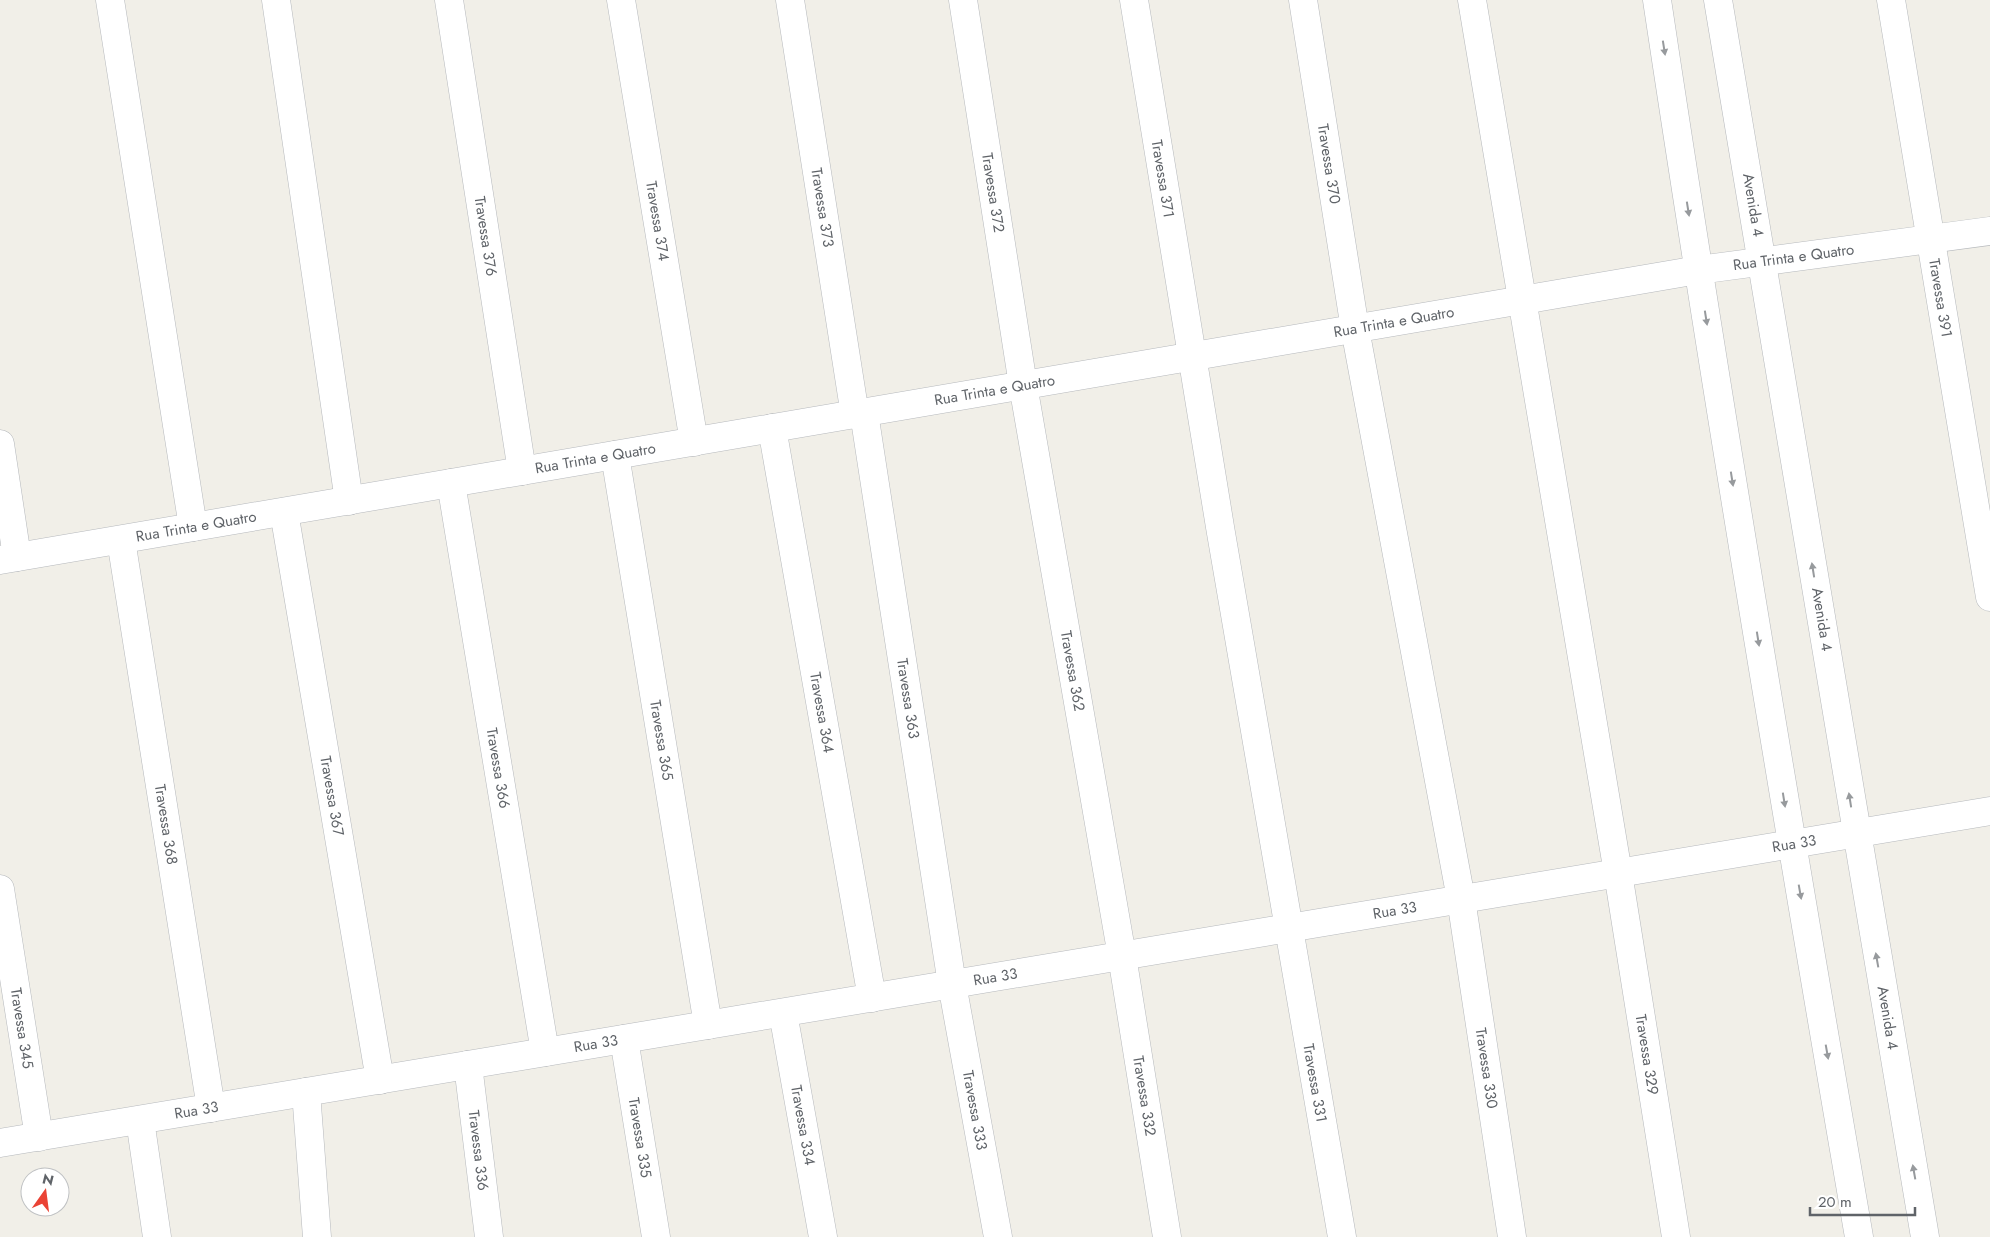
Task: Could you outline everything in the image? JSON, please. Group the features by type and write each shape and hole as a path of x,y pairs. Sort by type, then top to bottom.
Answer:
{"street":[{"path":"110,0 192,527"},
{"path":"276,0 349,501"},
{"name":"Travessa 376","path":"449,0 522,471"},
{"name":"Travessa 374","path":"621,0 694,442"},
{"name":"Travessa 373","path":"790,0 860,414"},
{"name":"Travessa 372","path":"963,0 1023,386"},
{"name":"Travessa 371","path":"1134,0 1191,357 1287,928"},
{"name":"Travessa 370","path":"1303,0 1355,329 1461,899"},
{"path":"1472,0 1522,300"},
{"path":"1657,0 1698,270 1791,844 1859,1237"},
{"name":"Avenida 4","path":"1718,0 1764,263 1856,833 1925,1237"},
{"name":"Travessa 391","path":"1891,0 1990,597"},
{"name":"Rua Trinta e Quatro","path":"8,559 1698,270 1764,263 1990,231"},
{"name":"Travessa 329","path":"1522,300 1618,873 1676,1237"},
{"name":"Travessa 362","path":"1023,386 1122,956"},
{"name":"Travessa 363","path":"860,414 952,984"},
{"name":"Travessa 364","path":"772,428 872,998"},
{"path":"0,444 8,559"},
{"name":"Travessa 365","path":"615,455 708,1025"},
{"name":"Travessa 366","path":"451,483 545,1052"},
{"name":"Travessa 367","path":"284,512 380,1080"},
{"name":"Travessa 368","path":"121,540 211,1108"},
{"name":"Rua 33","path":"0,1143 1990,811"},
{"name":"Travessa 345","path":"0,890 40,1137"},
{"name":"Travessa 330","path":"1461,899 1512,1237"},
{"name":"Travessa 331","path":"1287,928 1342,1237"},
{"name":"Travessa 332","path":"1122,956 1167,1237"},
{"name":"Travessa 333","path":"952,984 998,1237"},
{"name":"Travessa 334","path":"783,1013 824,1237"},
{"name":"Travessa 335","path":"624,1039 656,1237"},
{"name":"Travessa 336","path":"468,1065 488,1237"},
{"path":"306,1092 317,1237"},
{"path":"140,1120 157,1237"}]}
